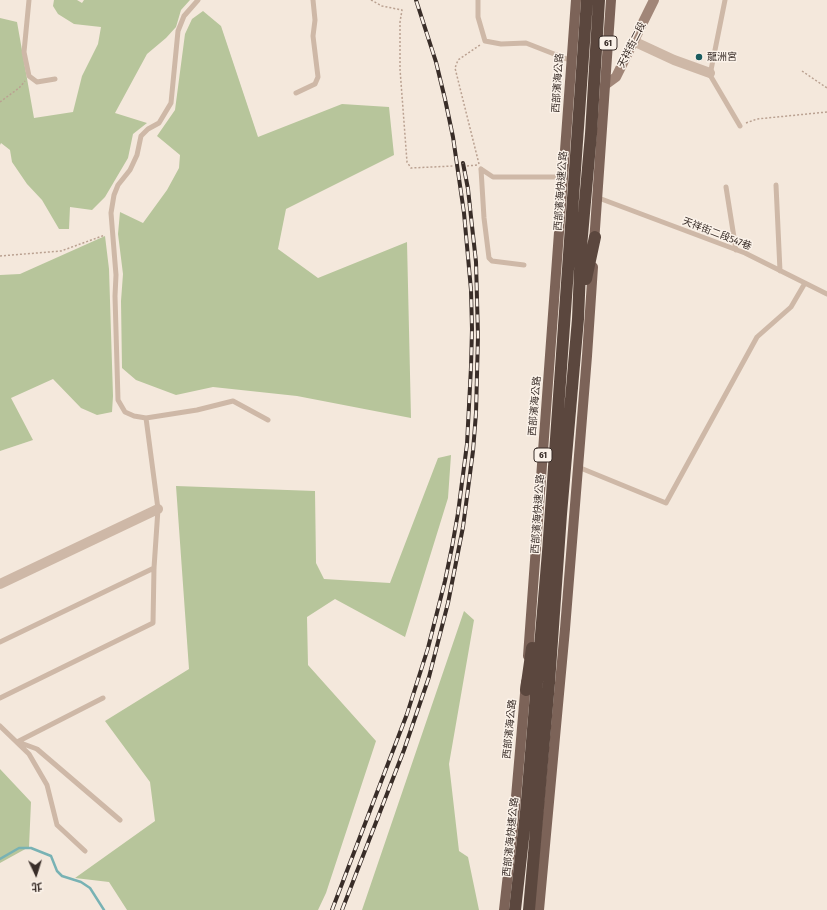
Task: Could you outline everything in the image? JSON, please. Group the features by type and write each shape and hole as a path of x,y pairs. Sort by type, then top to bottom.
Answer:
{"highway":[{"name":"西部濱海快速公路","path":"516,910 526,812 548,552 587,0"},
{"name":"61","path":"529,910 578,319 581,247 599,0"},
{"path":"578,319 594,237"},
{"path":"526,690 548,552"}],"main road":[{"name":"西部濱海公路","path":"504,910 526,690 530,613 576,0"},
{"name":"61","path":"539,910 551,786 587,356 596,197 611,0"}],"street":[{"name":"天祥街二段","path":"605,85 616,76 654,0"},
{"path":"633,41 674,60 710,73"},
{"path":"0,584 158,509"}],"lane":[{"path":"29,0 24,52 29,76 37,82 55,80"},
{"path":"198,0 184,16 178,32 171,103 159,123 148,129 141,136 137,155 130,170 118,185 114,195 111,213 116,275 115,296 118,400 125,412 134,416 146,418 197,410 232,401 268,420"},
{"path":"296,94 315,84 318,77 313,36 315,20 313,0"},
{"path":"478,0 478,17 485,41 501,44 526,43 572,61"},
{"path":"725,0 710,75 740,126"},
{"path":"480,167 493,177 563,177"},
{"path":"480,167 489,258 492,261 524,265"},
{"path":"776,185 780,271"},
{"path":"726,187 736,250"},
{"name":"天祥街二段547巷","path":"596,197 736,250 827,294"},
{"path":"577,467 666,502 757,337 791,307 805,283"},
{"path":"0,698 153,623 154,568 158,509 146,418"},
{"path":"0,642 154,568"},
{"path":"17,742 103,698"},
{"path":"0,726 29,754 47,786 57,825 85,851"},
{"path":"17,742 37,749 120,820"}],"path":[{"path":"371,0 382,6 402,10 400,22 400,69 407,162 411,168 453,166"},
{"path":"467,166 480,167 455,68 458,60 485,41"},
{"path":"802,71 827,88"},
{"path":"0,102 19,88 29,76"},
{"path":"740,126 757,119 827,112"},
{"path":"0,256 61,251 113,232"}],"green space":[{"path":"54,0 77,0 82,3 84,0 190,0 181,10 176,27 166,38 147,54 115,113 147,123 133,134 128,158 105,197 92,210 70,207 69,229 59,229 42,200 27,184 12,162 10,150 1,143 0,145 0,18 17,22 34,118 73,112 82,76 98,44 101,27 74,24 58,14 53,6"},
{"path":"203,11 221,26 258,137 342,104 389,107 394,155 286,209 278,249 318,278 407,242 411,418 297,396 213,387 176,395 136,380 122,368 121,301 123,274 118,234 120,212 143,223 167,190 179,168 180,155 157,136 175,110 185,34 192,19"},
{"path":"105,236 109,269 113,396 112,412 97,415 81,408 53,379 11,398 33,440 0,451 0,275 20,274"},
{"path":"451,455 448,498 405,637 335,599 307,617 308,665 376,741 326,893 318,910 127,910 109,882 75,878 155,821 150,782 105,721 189,669 176,486 315,491 316,563 324,579 390,583 438,458"},
{"path":"464,611 474,620 449,764 459,851 468,857 479,910 362,910"},
{"path":"0,769 31,802 29,847 0,863"}],"waterway":[{"path":"0,859 19,848 31,848 51,856 57,871 62,876 81,882 90,888 104,910"}],"railway":[{"path":"332,910 407,714 428,648 452,547 467,444 472,329 471,290 464,213 453,137 445,99 436,62 416,0"},
{"path":"342,910 404,750 429,677 448,603 463,527 473,451 476,413 478,336 476,262 468,189 463,163"}],"place":[{"name":"龍洲宮","path":"699,57"}]}
